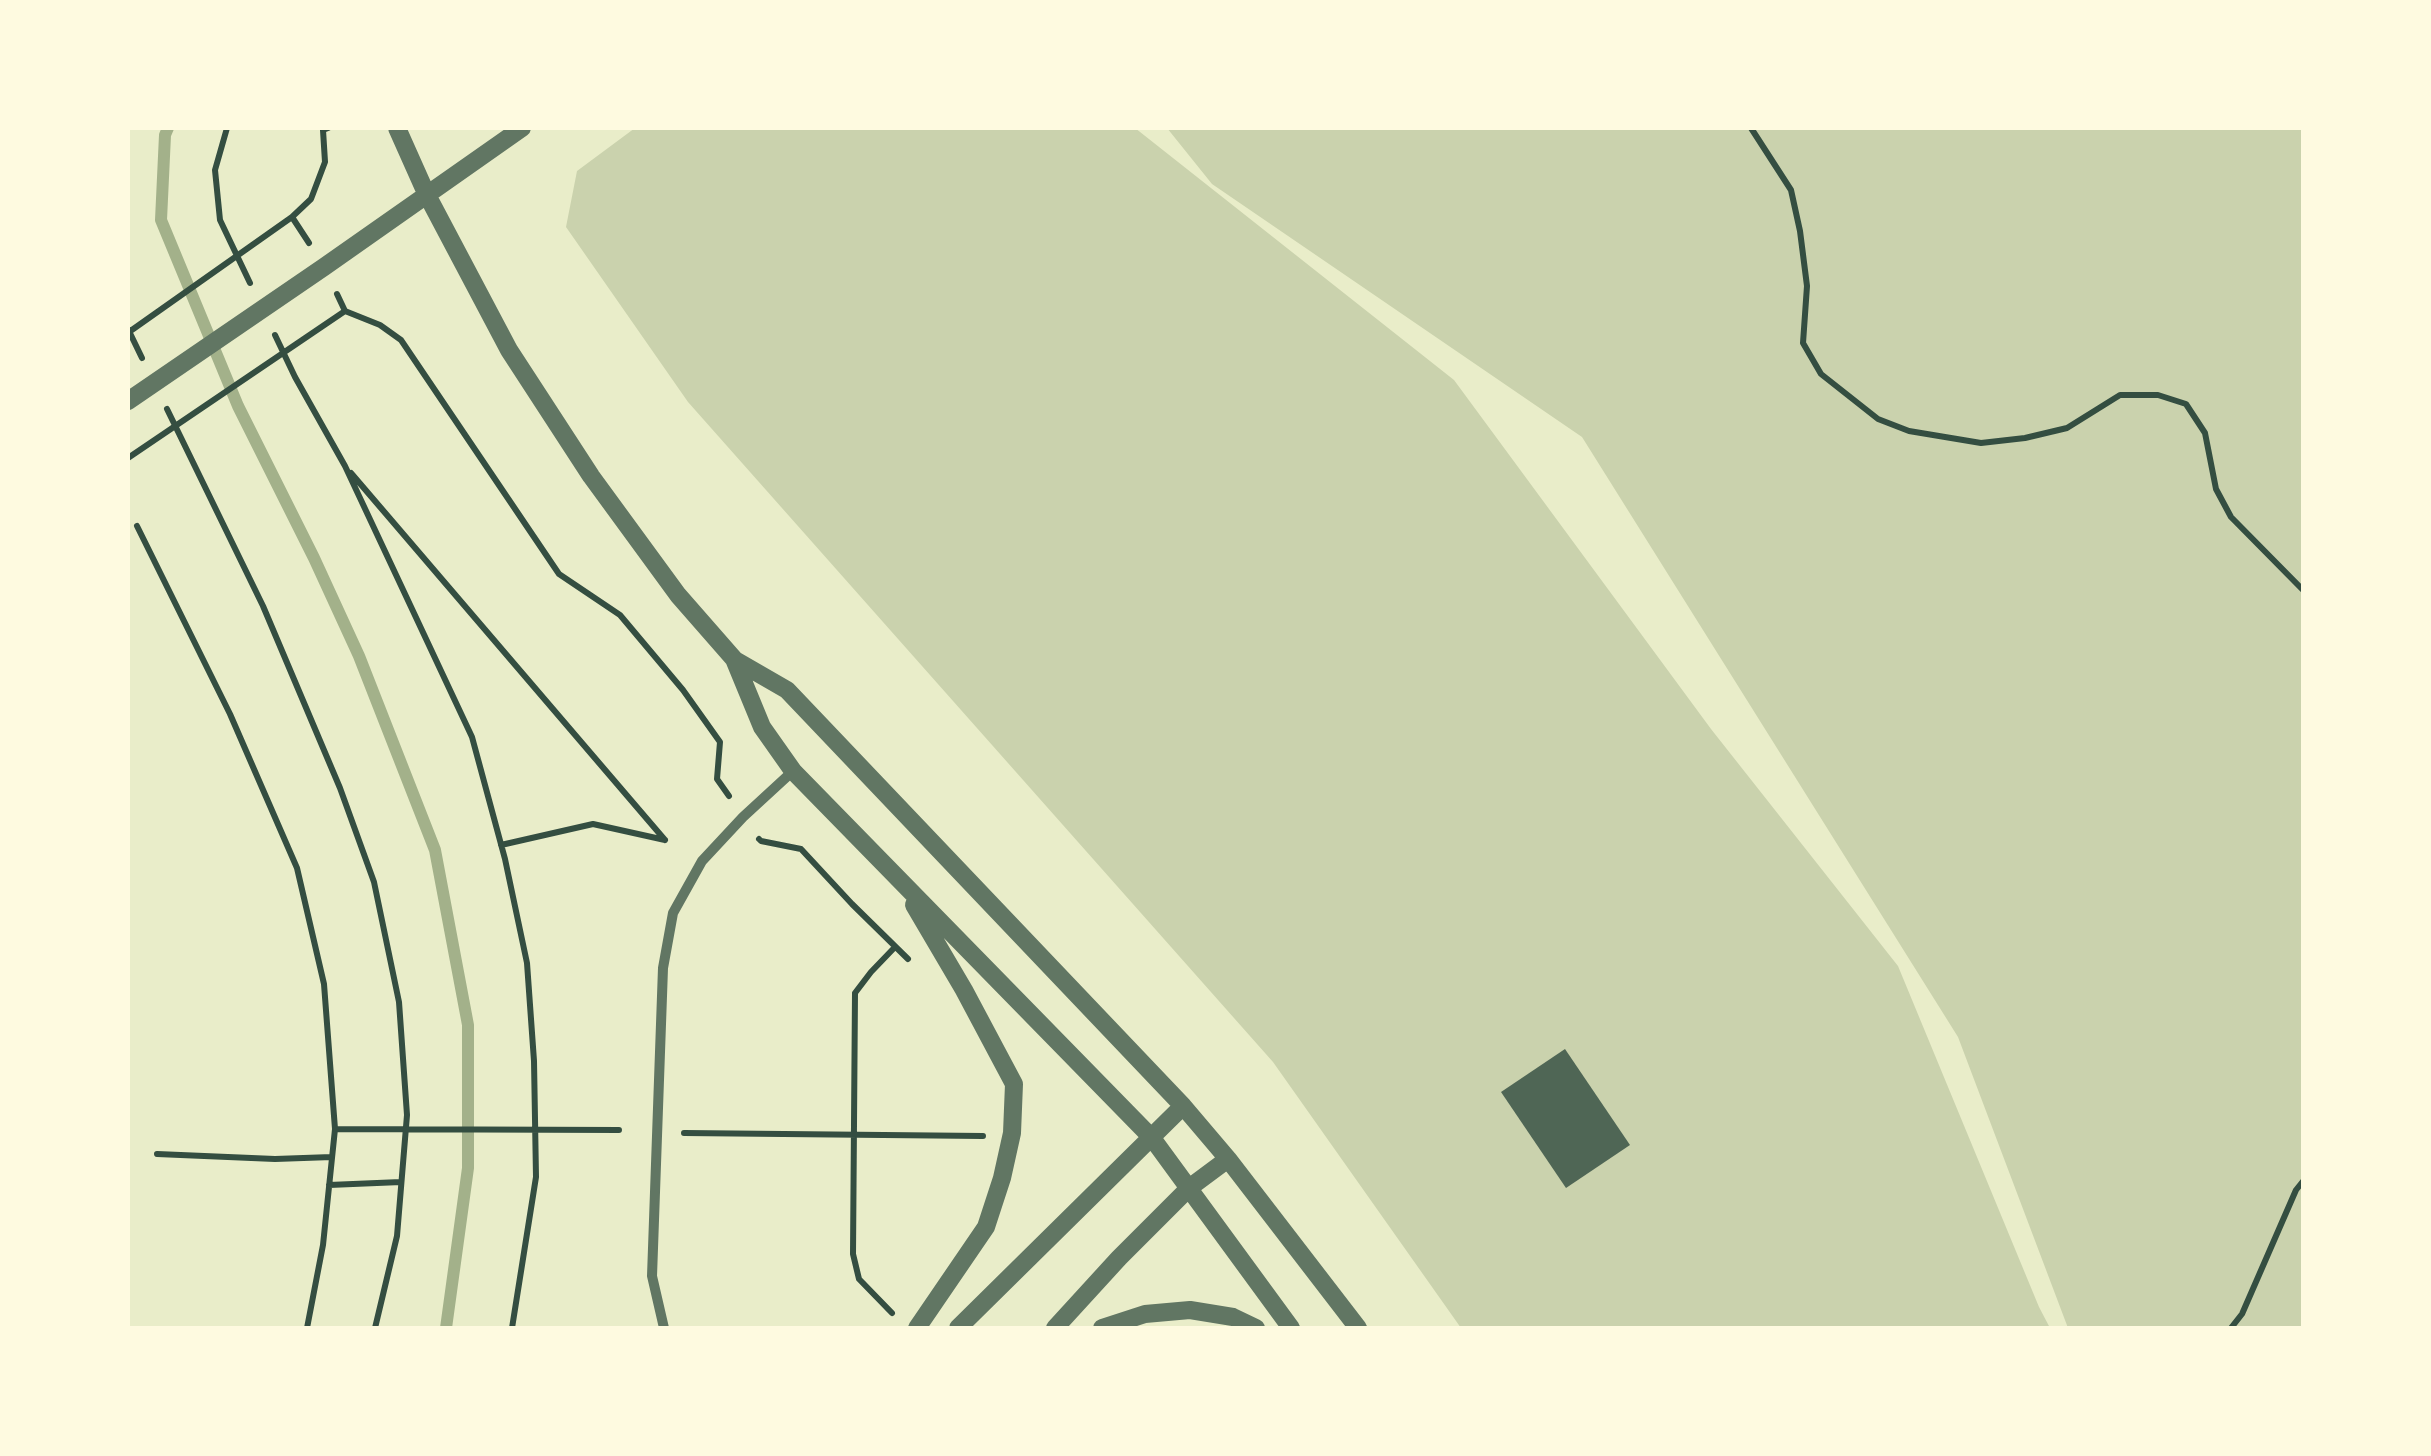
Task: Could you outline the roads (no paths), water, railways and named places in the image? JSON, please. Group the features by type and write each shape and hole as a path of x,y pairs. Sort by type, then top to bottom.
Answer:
{"street":[{"path":"397,128 426,193 509,350 590,476 678,595 734,659 786,690 1184,1106 1358,1328"},
{"path":"128,401 522,128"},
{"path":"734,659 762,727 793,770 1152,1138 1291,1328"},
{"path":"664,1328 652,1276 663,968 673,913 702,862 793,770"},
{"path":"899,879 1014,1084 1012,1133 986,1228 910,1327"},
{"path":"958,1328 1184,1106"},
{"path":"1055,1328 1189,1188 1228,1159"},
{"path":"1102,1328 1145,1314 1190,1310 1233,1317 1256,1328"}],"waterway":[{"path":"168,128 161,220 238,406 359,656 435,850 468,1025 468,1168 446,1328"}]}
